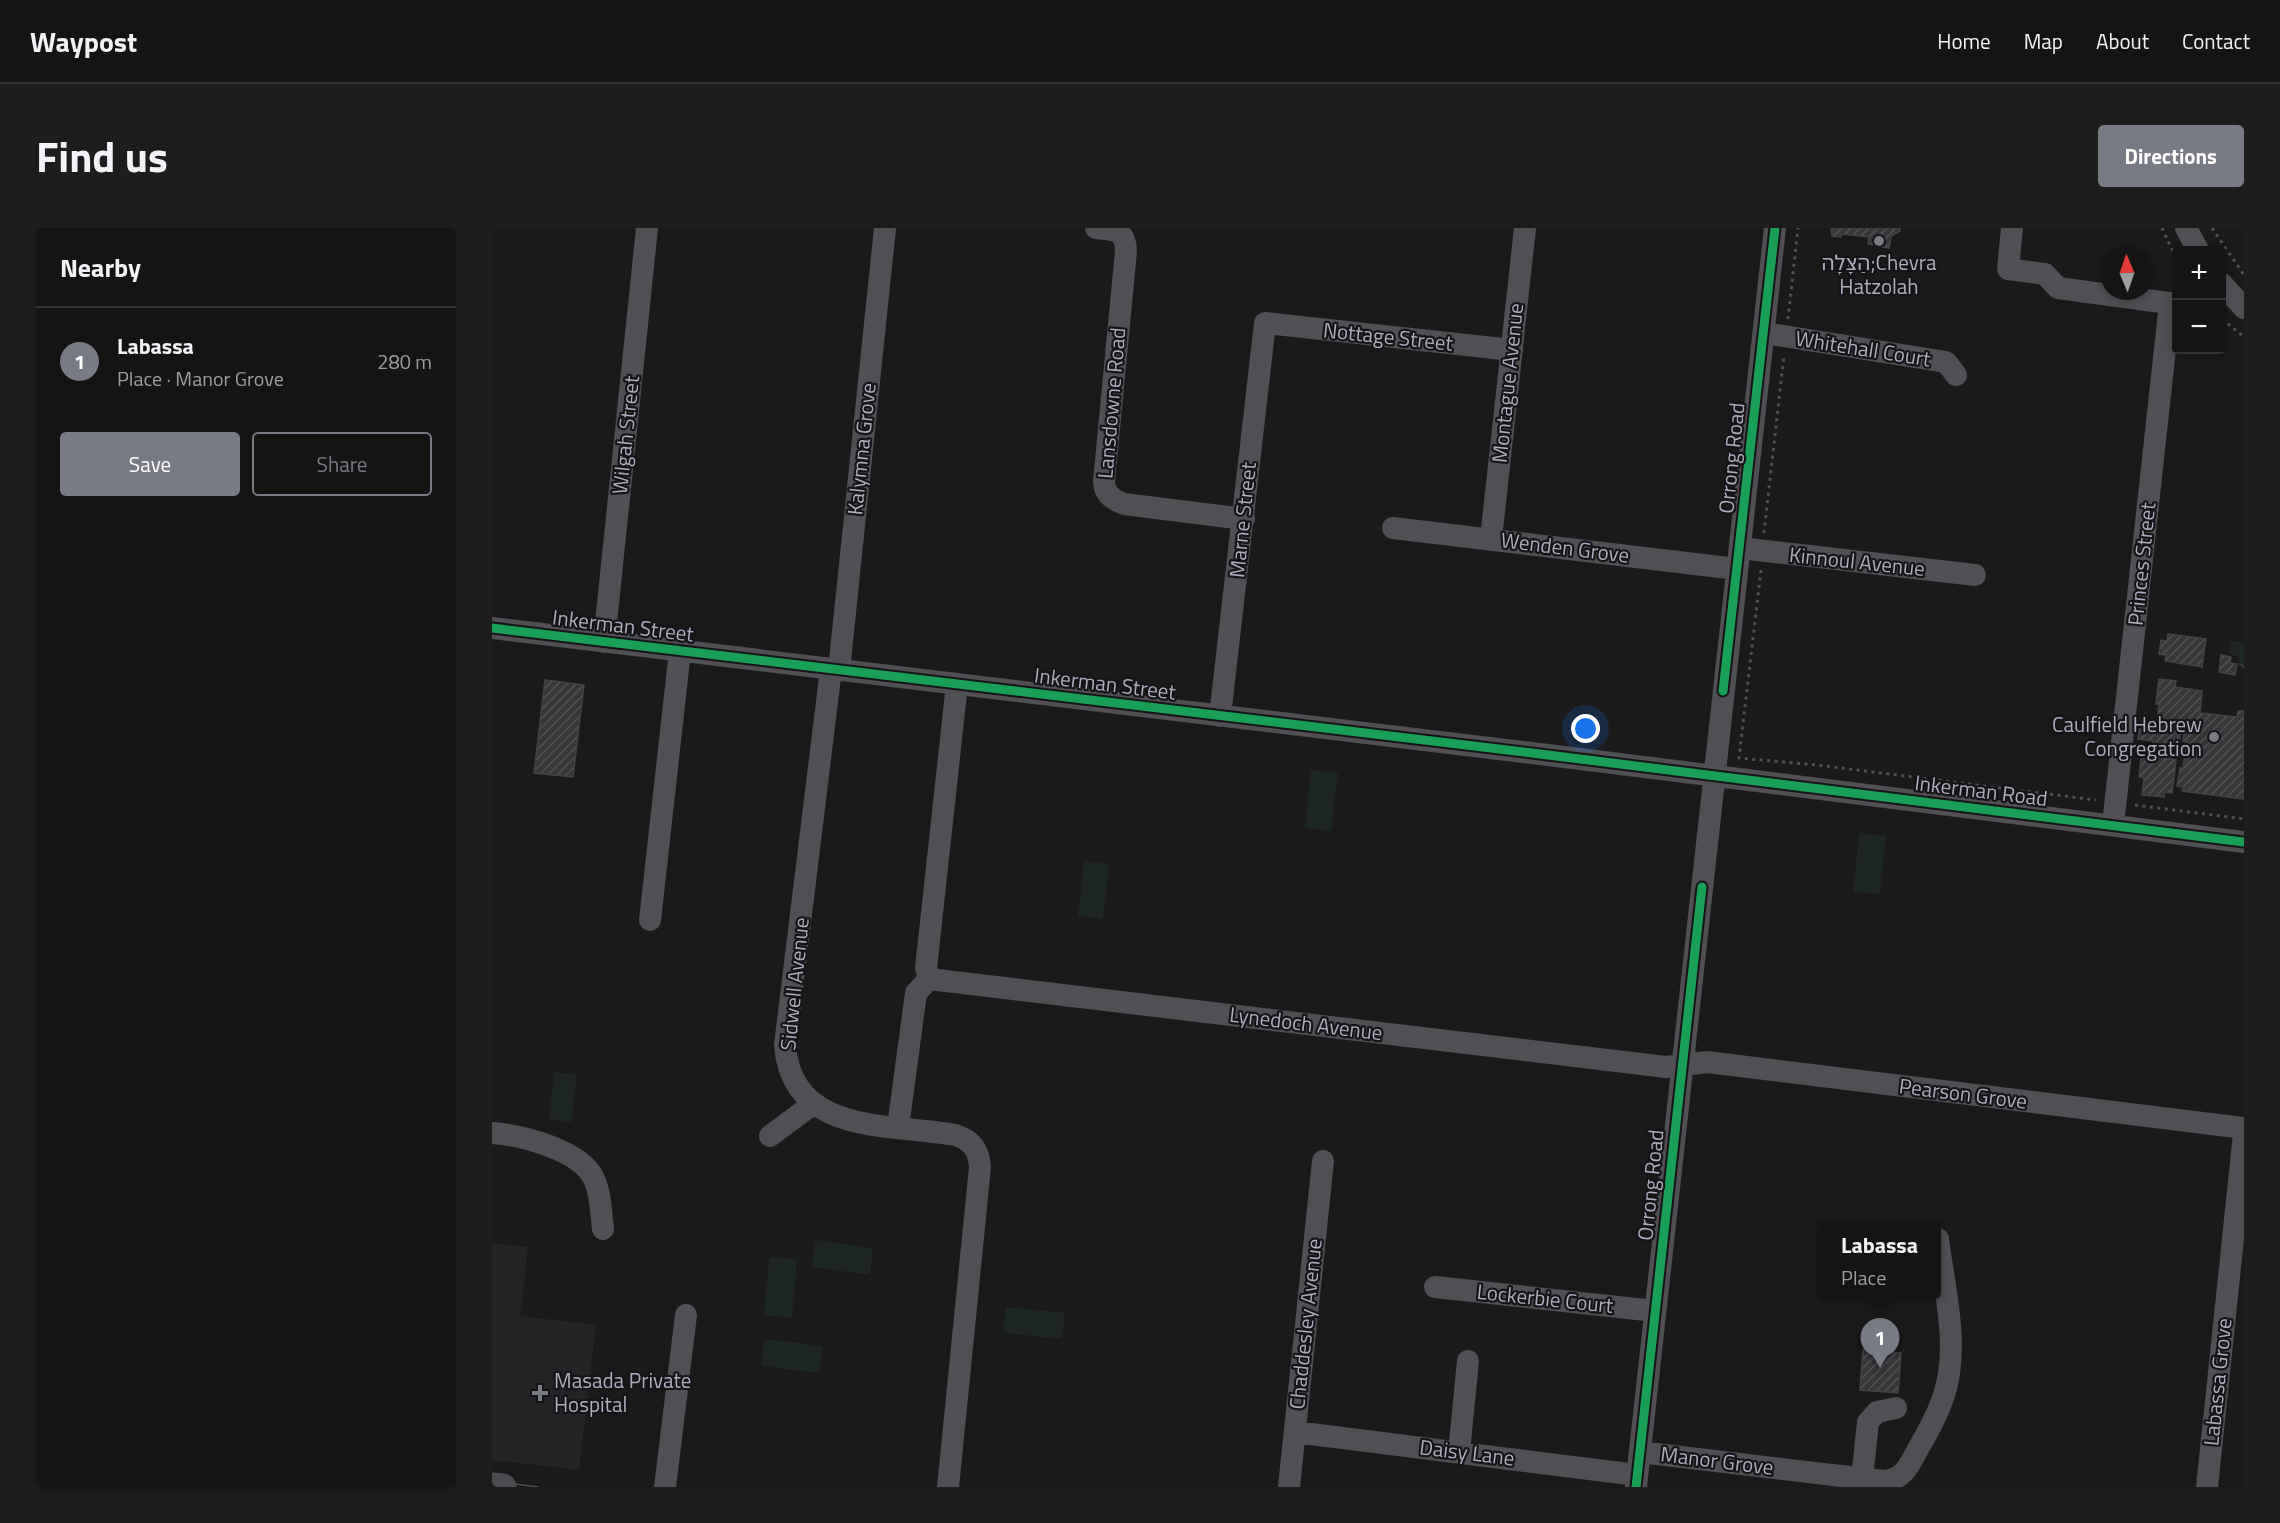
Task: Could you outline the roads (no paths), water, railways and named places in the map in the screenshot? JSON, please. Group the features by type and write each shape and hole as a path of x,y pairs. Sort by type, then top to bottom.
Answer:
{"main road":[{"path":"492,1486 503,1487"}],"street":[{"name":"Wilgah Street","path":"604,642 647,228"},
{"name":"Kalymna Grove","path":"835,670 885,228"},
{"name":"Lansdowne Road","path":"1096,228 1117,231 1125,238 1126,246 1105,489 1116,501 1124,504 1244,519"},
{"name":"Montague Avenue","path":"1491,539 1525,228"},
{"name":"Orrong Road","path":"1637,1481 1738,559 1775,335 1775,228"},
{"path":"2013,228 2008,269 2045,274 2058,288 2172,304"},
{"path":"2186,228 2196,246"},
{"name":"Princes Street","path":"2113,825 2172,321"},
{"name":"Marne Street","path":"1221,716 1265,323"},
{"name":"Nottage Street","path":"1265,323 1512,350"},
{"name":"Whitehall Court","path":"1775,335 1946,362 1956,375"},
{"name":"Wenden Grove","path":"1393,528 1491,539 1738,559"},
{"name":"Kinnoul Avenue","path":"1738,559 1762,551 1975,575"},
{"name":"Inkerman Street","path":"492,628 1714,775"},
{"path":"650,920 680,651"},
{"name":"Sidwell Avenue","path":"835,670 785,1045 786,1058 799,1089 813,1104 827,1112 852,1122 961,1137 973,1145 980,1158 948,1487"},
{"path":"898,1127 916,993 929,979 926,968 957,684"},
{"name":"Inkerman Road","path":"1714,775 2244,842"},
{"name":"Lynedoch Avenue","path":"929,979 1666,1067 1682,1064"},
{"name":"Pearson Grove","path":"1682,1064 1699,1062 1718,1064 2244,1128"},
{"path":"770,1136 813,1104"},
{"path":"492,1133 542,1143 588,1169 598,1189 603,1229"},
{"name":"Labassa Grove","path":"2207,1487 2244,1134"},
{"name":"Chaddesley Avenue","path":"1289,1487 1323,1161"},
{"name":"Manor Grove","path":"1640,1452 1892,1481 1903,1474 1934,1420 1945,1393 1949,1367 1949,1331 1941,1264"},
{"name":"Lockerbie Court","path":"1435,1287 1655,1311"},
{"path":"664,1487 686,1315"},
{"path":"1459,1452 1468,1361"},
{"path":"1862,1479 1868,1422 1876,1412 1896,1408"},
{"name":"Daisy Lane","path":"1295,1432 1459,1452 1637,1481"}],"tram line":[{"path":"492,1481 538,1487"}],"place":[{"name":"הַצָּלָה;Chevra Hatzolah","path":"1879,241"},
{"name":"Caulfield Hebrew Congregation","path":"2214,737"},
{"name":"Labassa","path":"1880,1368"},
{"name":"Masada Private Hospital","path":"540,1393"}]}
